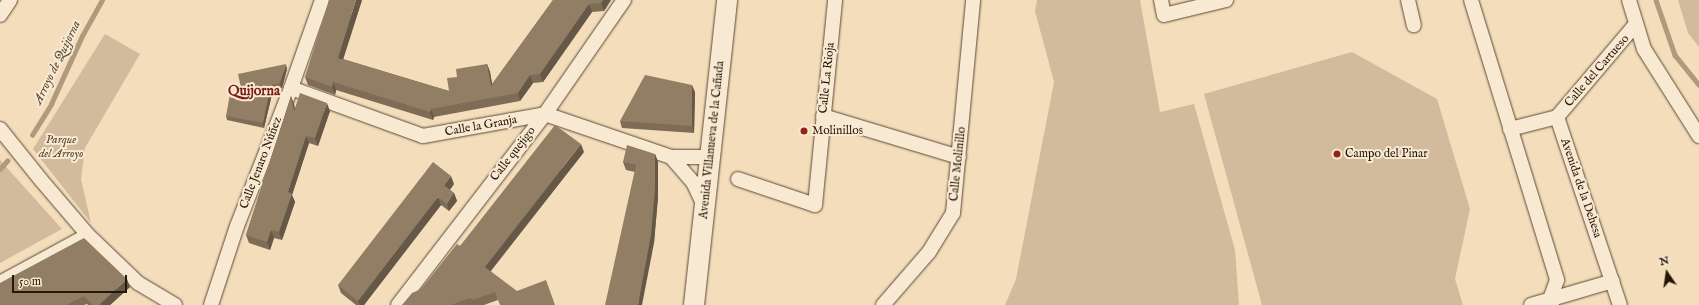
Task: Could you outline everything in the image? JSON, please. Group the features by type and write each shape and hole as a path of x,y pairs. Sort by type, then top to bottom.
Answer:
{"main road":[{"name":"Avenida Villanueva de la Cañada","path":"694,305 727,0"},
{"name":"Avenida Villanueva de la Cañada","path":"690,305 696,280"}],"street":[{"path":"0,15 10,0"},
{"name":"Calle Jenaro Núñez","path":"211,305 237,226 291,88 322,0"},
{"name":"Calle quejigo","path":"398,305 544,114 624,0"},
{"name":"Calle La Rioja","path":"738,179 815,205 835,0"},
{"name":"Calle Molinillo","path":"883,305 930,252 953,213 973,0"},
{"path":"1161,0 1164,15 1226,0"},
{"path":"1408,0 1414,25"},
{"path":"1470,0 1557,280 1551,302"},
{"path":"1629,0 1644,49 1699,136"},
{"name":"Calle del Cartueso","path":"1557,117 1636,24"},
{"name":"Calle la Granja","path":"291,88 423,136 544,114 671,157 710,157"},
{"path":"824,116 959,157"},
{"path":"1510,129 1557,117"},
{"name":"Avenida de la Dehesa","path":"1557,117 1620,305"},
{"path":"0,129 40,180 88,235 138,283 175,305"},
{"name":"Calle la Granja","path":"671,157 694,182 705,208"},
{"path":"0,283 88,235"},
{"path":"1531,305 1551,302 1613,281"}],"green space":[{"path":"1037,0 1140,0 1160,112 1194,104 1235,250 1239,305 1005,305 1016,279 1054,82 1035,11"},
{"path":"1678,0 1699,0 1699,47 1688,33"},
{"name":"Parque del Arroyo","path":"105,34 140,54 85,148 81,179 91,223 33,149"},
{"name":"Campo del Pinar","path":"1352,52 1437,99 1470,209 1455,279 1463,305 1262,305 1204,94"},
{"path":"0,160 62,229 0,263"}],"building":[{"path":"329,0 356,0 338,58 449,91 447,78 457,77 456,69 487,64 491,86 553,0 603,0 601,3 589,4 540,74 530,75 518,93 431,109 430,112 333,82 332,87 305,77"},
{"path":"286,64 280,83 271,85 263,123 226,116 230,94 243,97 238,74"},
{"path":"645,75 692,85 692,126 620,121"},
{"path":"300,93 327,103 315,138 306,136 288,192 292,194 279,232 271,230 267,242 246,235 291,96 294,111"},
{"path":"555,125 581,144 485,267 517,291 546,280 555,305 500,305 495,292 473,300 470,298 451,305 402,305 412,293 421,289 457,244 460,246"},
{"path":"627,145 655,154 655,189 651,235 638,305 605,305 636,165 623,162"},
{"path":"433,162 451,176 444,185 454,193 447,204 438,197 358,301 338,285"},
{"path":"84,238 127,279 99,305 93,305 84,296 66,305 0,305 0,283"}],"waterway":[{"name":"Arroyo de Quijorna","path":"32,135 51,104 82,36 102,0"},
{"path":"1656,0 1675,55 1699,85"},
{"name":"Arroyo de Quijorna","path":"0,169 7,161"}],"place":[{"name":"Molinillos","path":"804,131"},
{"name":"Campo del Pinar","path":"1337,154"}],"district":[{"name":"Quijorna","path":"254,91"}]}
